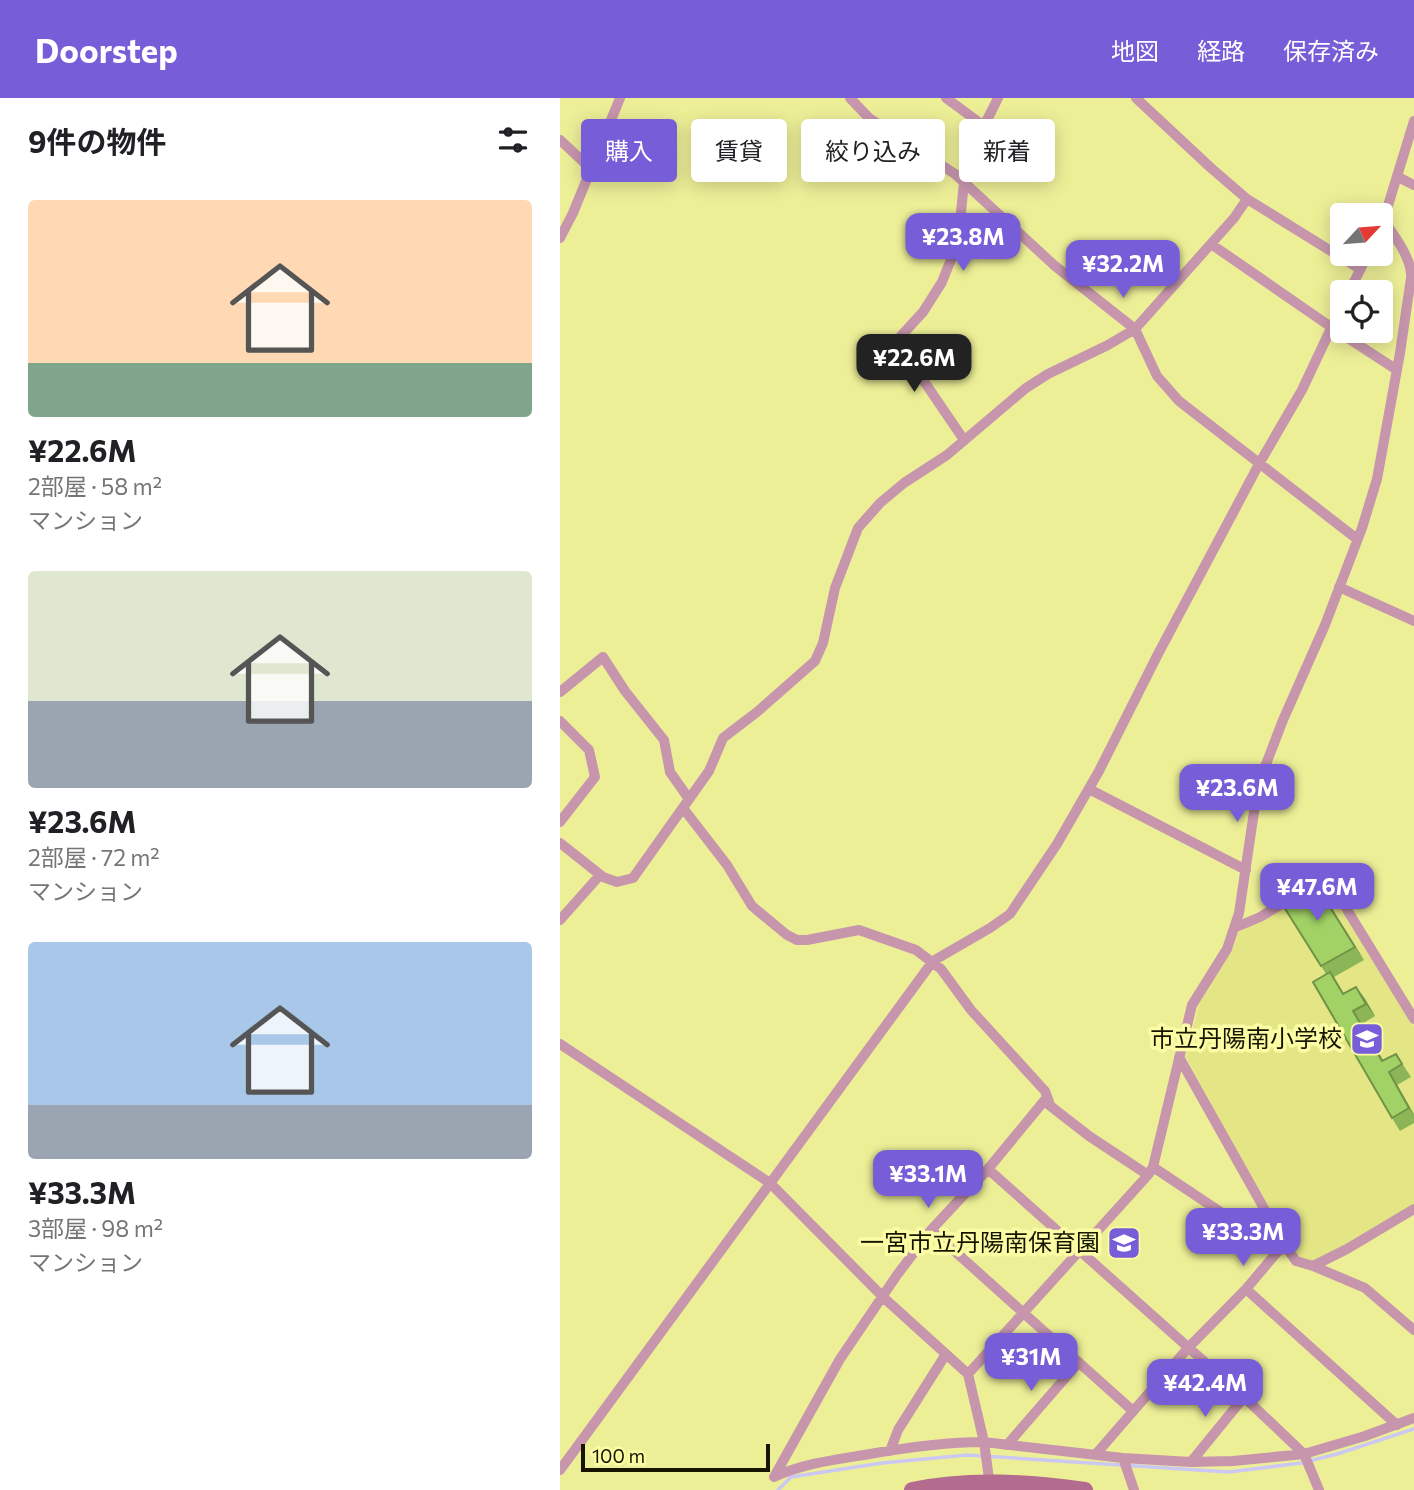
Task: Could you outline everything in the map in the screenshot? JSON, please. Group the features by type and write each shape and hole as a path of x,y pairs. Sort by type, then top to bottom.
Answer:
{"main road":[{"path":"912,1490 932,1486 1053,1486 1085,1490"}],"street":[{"path":"611,119 620,98"},
{"path":"850,98 869,118 959,178"},
{"path":"946,98 974,119"},
{"path":"988,119 998,98"},
{"path":"1136,98 1247,199 1360,269"},
{"path":"1389,203 1414,121"},
{"path":"560,140 581,160"},
{"path":"1398,177 1414,185"},
{"path":"560,238 586,182"},
{"path":"964,182 1055,266 1135,329 1157,376 1179,401 1357,539"},
{"path":"964,182 958,242 942,282 923,312 900,337 900,346 964,440"},
{"path":"560,843 600,875 617,882 633,878 709,771 723,738 815,661 823,643 835,588 858,528 880,503 904,483 947,456 1026,388 1135,329 1234,218 1247,199"},
{"path":"968,1374 1151,1171 1192,1005 1227,949 1240,913 1258,785 1325,625 1377,479 1411,278 1411,269 1393,236"},
{"path":"1211,244 1330,326"},
{"path":"1355,280 1362,266"},
{"path":"560,1470 933,961 1010,914 1058,844 1259,464 1302,390 1330,329"},
{"path":"1356,343 1397,370"},
{"path":"1339,587 1414,621"},
{"path":"560,692 603,657 625,691 664,740 670,772 686,803 752,906 797,940 859,930 916,950 933,961 971,1010 1045,1091 1050,1105"},
{"path":"560,721 589,750 595,778 560,822"},
{"path":"1089,789 1246,870"},
{"path":"560,920 600,875"},
{"path":"1234,928 1261,917 1327,877 1414,1019"},
{"path":"560,1044 770,1183 883,1297 968,1374 985,1445 990,1486"},
{"path":"1179,1057 1282,1248"},
{"path":"1414,1330 1366,1288 1296,1261 1282,1248 1089,1136 1044,1101 988,1169 931,1230 897,1275 841,1359 774,1478 800,1467 890,1451 966,1442 1124,1459 1191,1462 1306,1459 1414,1418"},
{"path":"988,1169 1244,1398 1306,1459 1319,1490"},
{"path":"1313,1266 1414,1209"},
{"path":"931,1230 1133,1410"},
{"path":"1096,1454 1188,1348 1282,1248"},
{"path":"1246,1289 1397,1424"},
{"path":"890,1451 898,1430 946,1354"},
{"path":"1007,1445 1079,1362"},
{"path":"1191,1462 1244,1398"},
{"path":"1124,1459 1134,1490"}],"shaded area":[{"path":"1325,884 1414,1027 1414,1205 1313,1262 1300,1259 1186,1057 1200,1002 1234,946 1238,933"}],"building":[{"path":"1313,880 1355,947 1321,966 1279,899"},
{"path":"1330,972 1343,994 1356,987 1366,1004 1353,1011 1382,1061 1396,1054 1402,1064 1389,1072 1409,1108 1392,1118 1313,982"}],"waterway":[{"path":"778,1490 791,1477 882,1463 967,1455 1229,1472 1301,1463 1414,1429"}],"place":[{"name":"市立丹陽南小学校","path":"1367,1039"},
{"name":"一宮市立丹陽南保育園","path":"1124,1243"}]}
